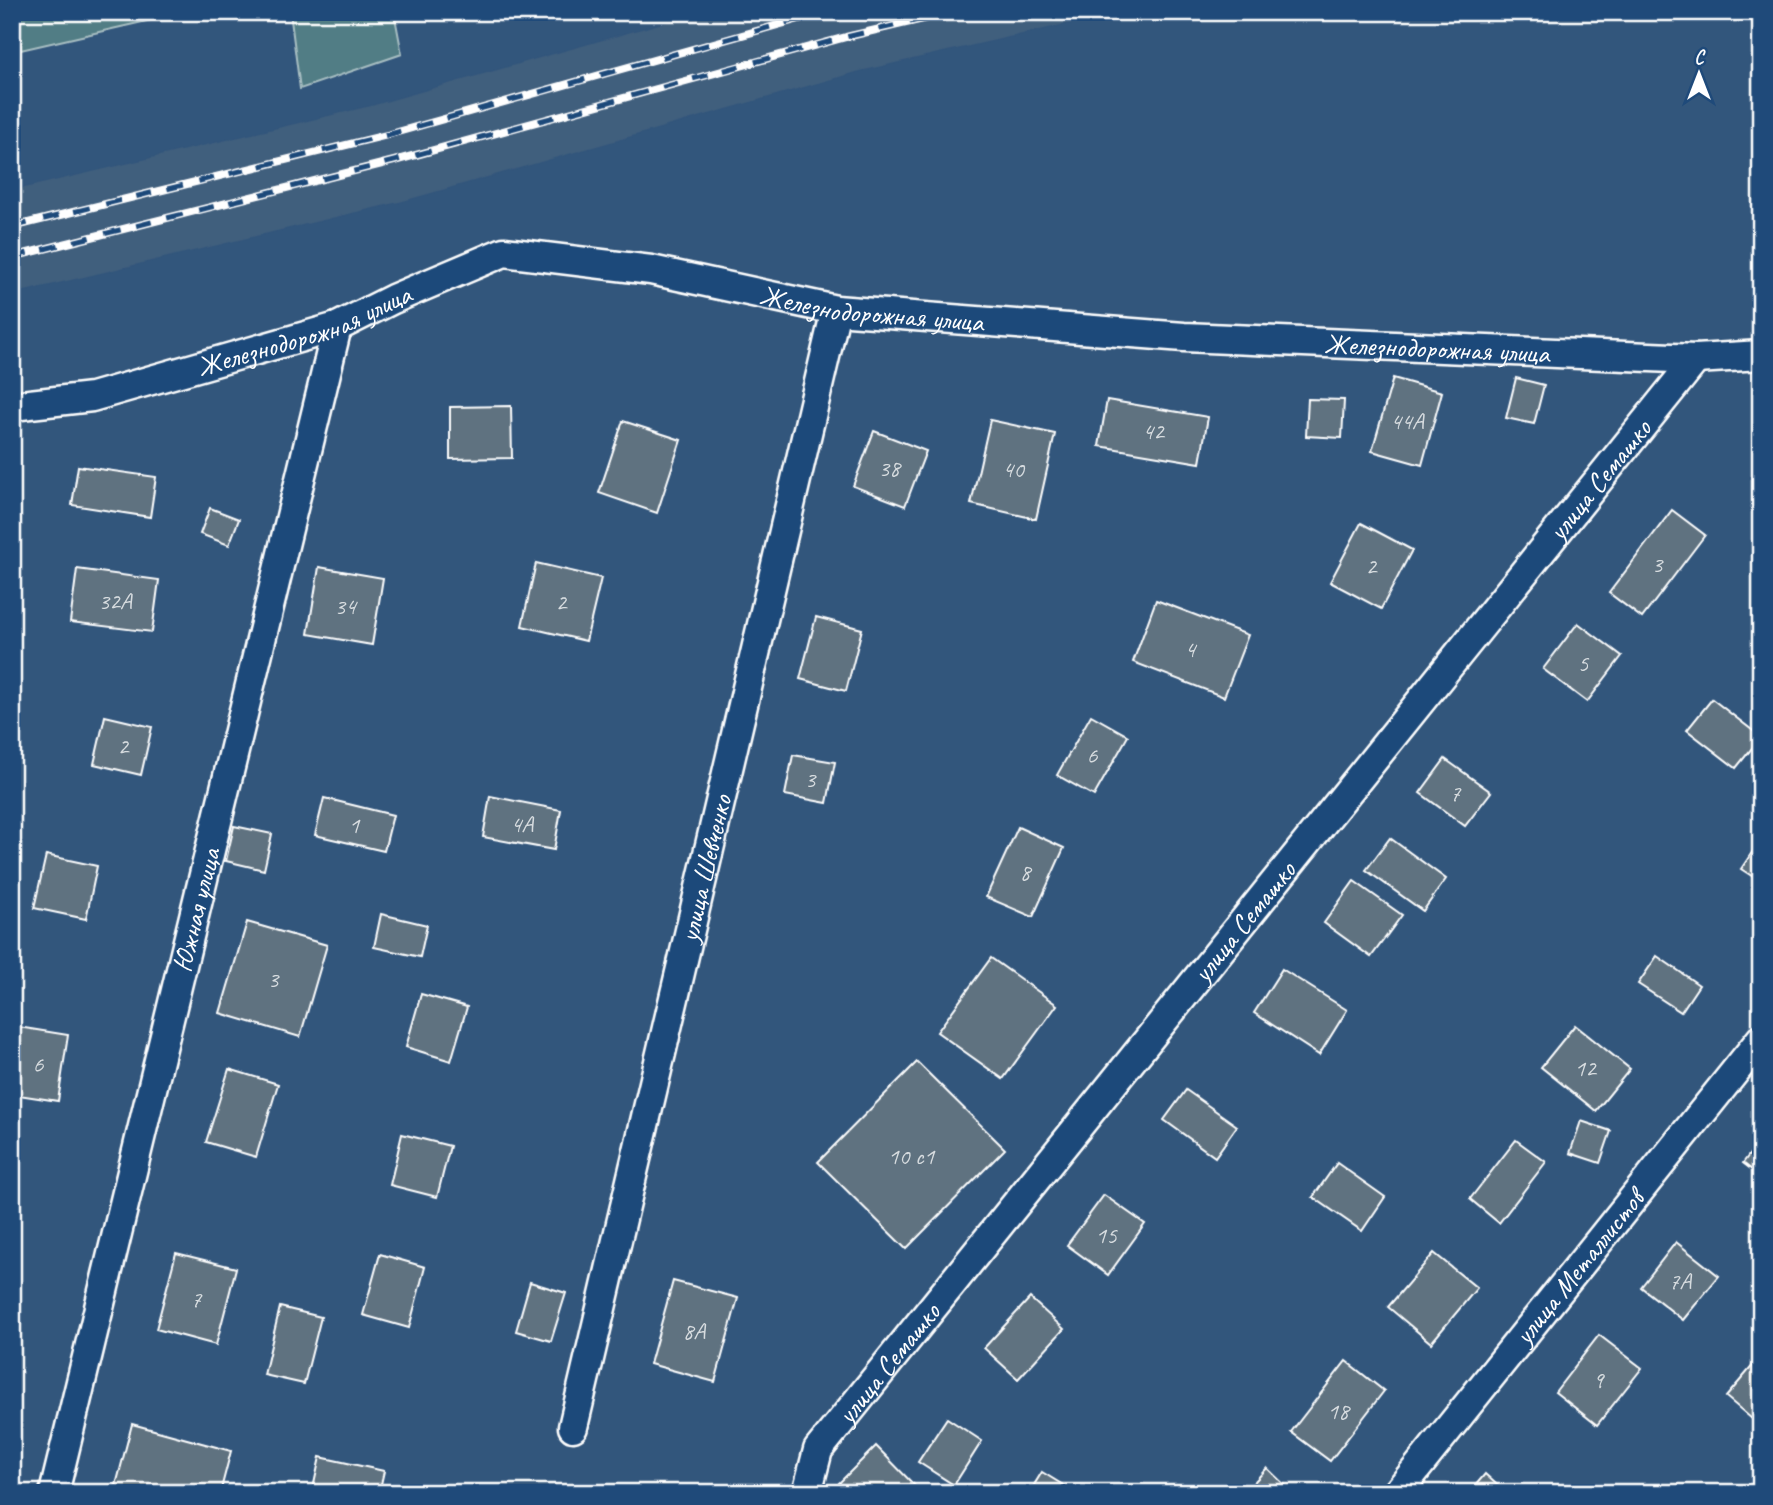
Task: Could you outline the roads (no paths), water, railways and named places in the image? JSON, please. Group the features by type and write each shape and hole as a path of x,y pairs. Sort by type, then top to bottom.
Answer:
{"street":[{"name":"Железнодорожная улица","path":"12,407 92,397 337,327 393,299 504,252 651,270 836,310 1184,337 1696,359 1761,355"},
{"name":"улица Шевченко","path":"573,1427 836,310"},
{"name":"Южная улица","path":"54,1493 337,327"},
{"name":"улица Семашко","path":"807,1493 818,1450 1696,359"},
{"name":"улица Металлистов","path":"1397,1493 1761,1039"}],"railway":[{"path":"12,227 387,135 824,12"},
{"path":"12,257 394,161 846,37 953,12"}]}
